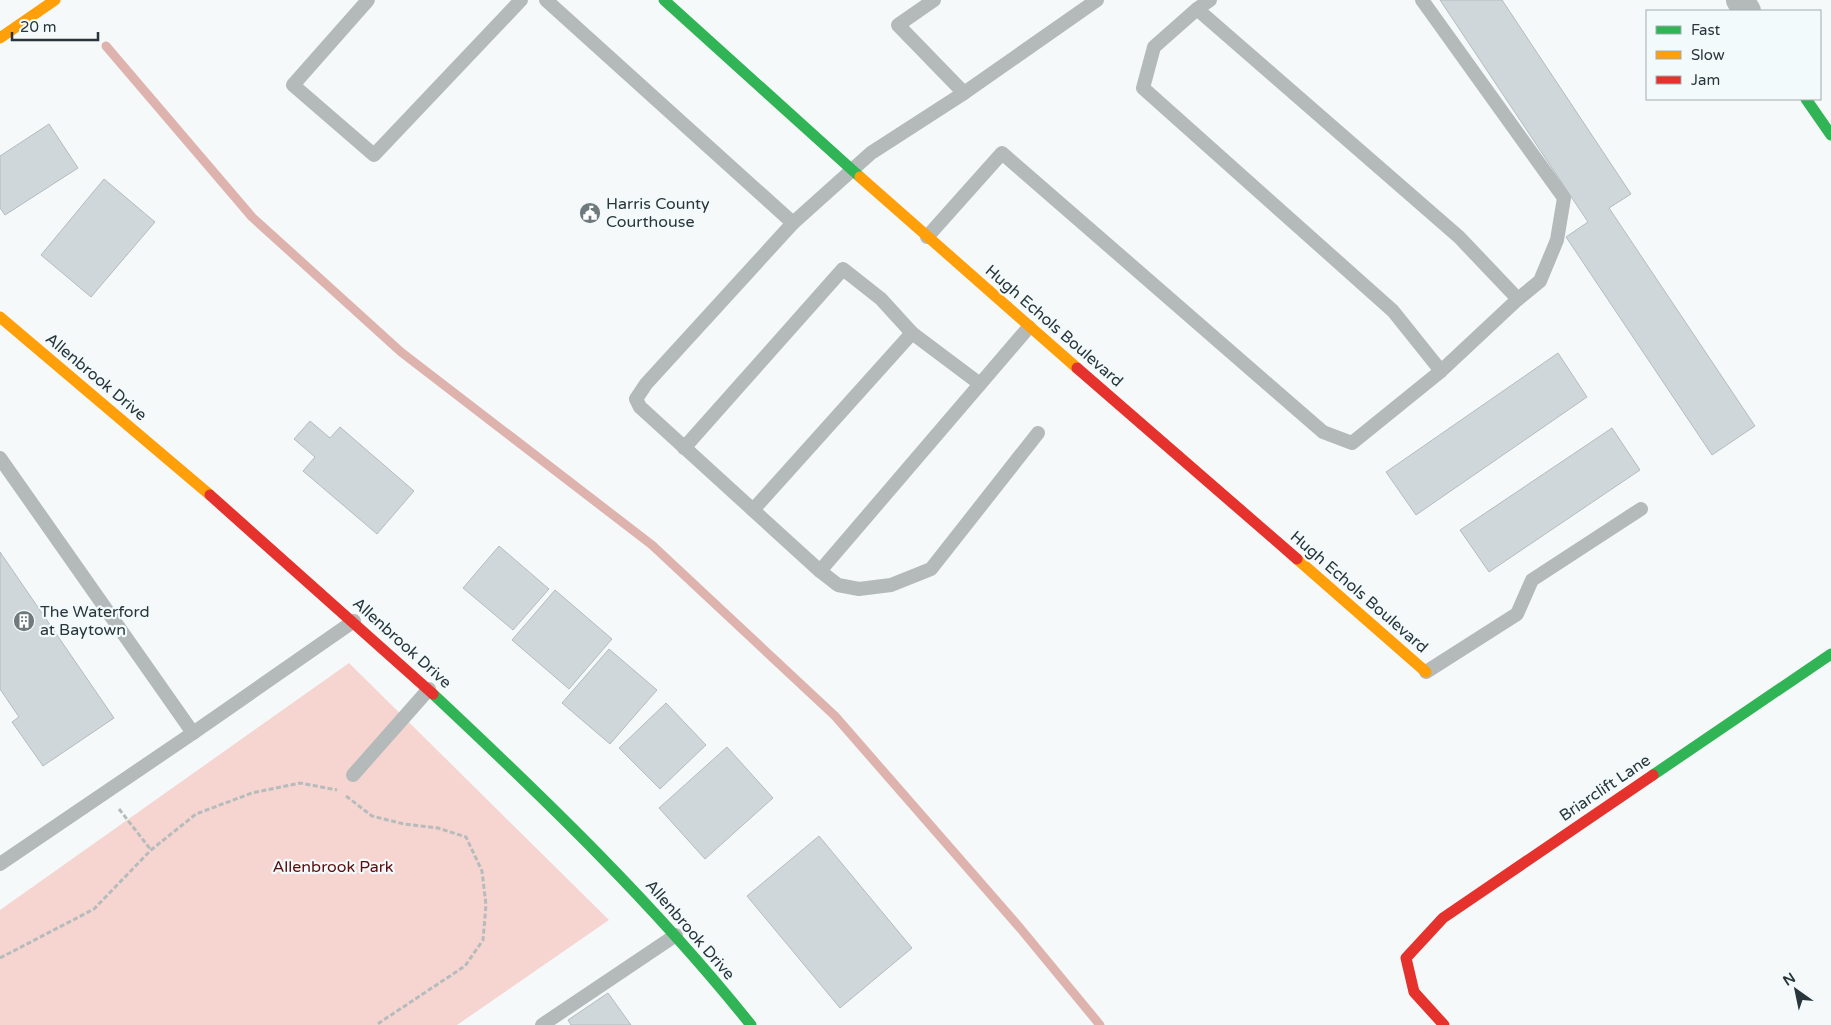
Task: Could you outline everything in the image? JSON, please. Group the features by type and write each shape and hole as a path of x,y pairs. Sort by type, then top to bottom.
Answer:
{"street":[{"path":"0,38 55,0"},
{"name":"Hugh Echols Boulevard","path":"664,0 851,170 1029,327 1426,672"},
{"path":"1807,100 1831,136"},
{"name":"Allenbrook Drive","path":"0,317 284,558 429,689 570,823 676,935 751,1025"},
{"name":"Briarclift Lane","path":"1444,1025 1414,992 1406,958 1443,918 1831,654"}],"lane":[{"path":"368,0 293,85 374,155 521,0"},
{"path":"546,0 793,222"},
{"path":"934,0 898,25 964,93"},
{"path":"1038,433 931,569 891,585 859,589 838,584 820,570 640,408 636,399 646,384 793,222 851,170 871,153 964,93 1097,0"},
{"path":"1210,0 1154,47 1142,88 1393,311 1442,371"},
{"path":"927,237 1002,153 1324,432 1352,443 1442,371 1518,299 1540,281 1557,240 1564,198 1422,0"},
{"path":"1197,9 1459,237 1518,299"},
{"path":"684,448 843,269 881,298 912,333 980,384"},
{"path":"820,570 1029,327"},
{"path":"753,510 912,333"},
{"path":"0,458 193,733"},
{"path":"1426,672 1517,614 1532,580 1641,509"},
{"path":"0,864 354,621"},
{"path":"352,775 429,689"},
{"path":"542,1025 676,935"}],"path":[{"path":"0,958 94,909 151,850 196,814 252,793 300,783 336,789 372,816 404,824 438,828 466,837 482,871 486,905 483,940 465,966 376,1025"},
{"path":"105,791 151,850"}],"green space":[{"name":"Allenbrook Park","path":"349,663 609,920 457,1025 0,1025 0,910"}],"building":[{"path":"1440,0 1502,0 1631,194 1609,208 1755,426 1712,455 1566,237 1588,222"},
{"path":"49,124 78,168 5,215 0,208 0,156"},
{"path":"104,179 155,222 91,297 41,255"},
{"path":"1558,353 1587,397 1416,515 1386,472"},
{"path":"310,421 330,438 340,427 414,491 377,534 303,471 315,457 294,439"},
{"path":"1612,428 1640,470 1489,572 1460,530"},
{"path":"499,546 549,589 513,630 463,588"},
{"name":"The Waterford at Baytown","path":"0,552 114,718 43,766 12,722 19,717 0,689"},
{"path":"555,590 612,639 569,689 512,640"},
{"path":"609,649 657,690 610,744 562,703"},
{"path":"666,703 706,745 660,789 619,748"},
{"path":"727,747 773,798 705,859 659,808"},
{"path":"819,836 912,948 840,1008 747,896"},
{"path":"608,993 631,1025 571,1025 568,1020"}],"waterway":[{"path":"106,46 252,217 401,352 652,545 835,716 1020,928 1100,1025"}],"traffic: fast":[{"path":"664,0 860,177"},
{"path":"1807,100 1831,135"},
{"path":"1653,775 1831,654"},
{"path":"433,694 558,813 638,895 677,937 751,1025"}],"traffic: slow":[{"path":"0,38 55,0"},
{"path":"860,177 1077,368"},
{"path":"0,317 210,495"},
{"path":"1297,559 1426,672"}],"traffic: jam":[{"path":"1077,368 1297,559"},
{"path":"210,495 433,694"},
{"path":"1444,1025 1414,992 1406,958 1443,918 1653,775"}],"place":[{"name":"Harris County Courthouse","path":"590,213"},
{"name":"The Waterford at Baytown","path":"24,621"}]}
